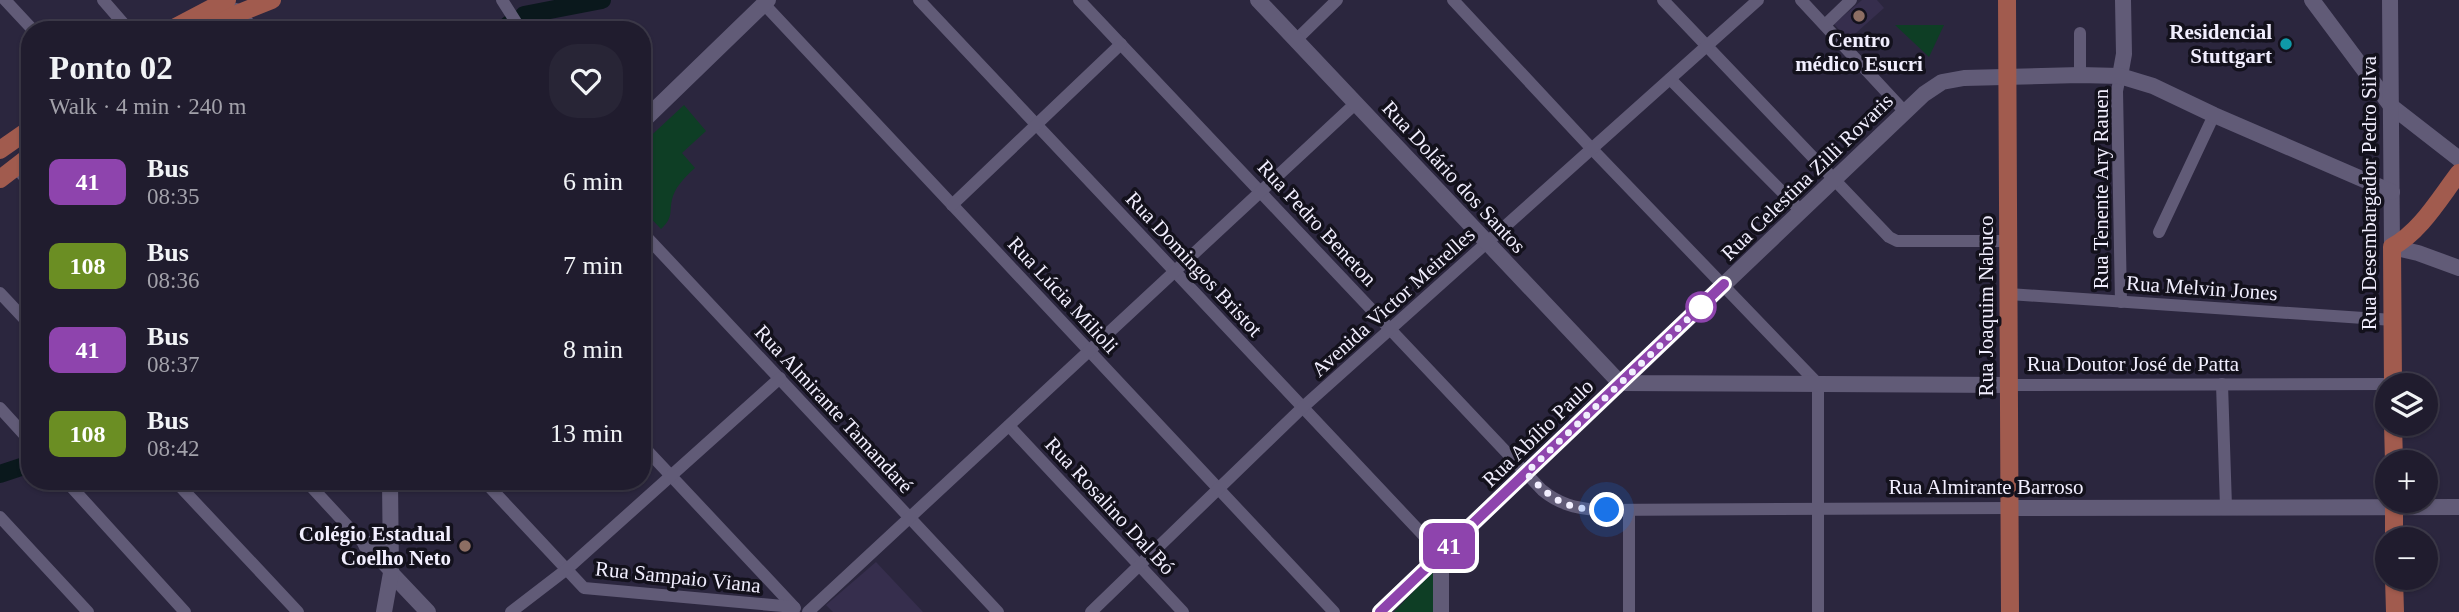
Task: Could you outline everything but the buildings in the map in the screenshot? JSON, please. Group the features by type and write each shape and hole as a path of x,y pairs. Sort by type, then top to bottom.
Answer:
{"main road":[{"name":"Rua Joaquim Nabuco","path":"2007,0 2010,612"},
{"path":"191,21 231,4 264,1"},
{"path":"214,21 231,4"},
{"path":"0,150 21,135"},
{"path":"0,179 21,163"},
{"path":"2392,247 2416,230 2459,173"},
{"name":"Rua Desembargador Pedro Silva","path":"2392,247 2393,373"},
{"path":"2395,590 2395,612"}],"street":[{"path":"5,0 25,21"},
{"path":"103,0 121,21"},
{"path":"502,0 515,21"},
{"name":"Rua Domingos Bristot","path":"919,0 1441,555"},
{"name":"Rua Pedro Beneton","path":"1079,0 1526,473"},
{"name":"Rua Dolário dos Santos","path":"1258,0 1620,383"},
{"path":"1296,40 1337,0"},
{"path":"1453,0 1818,384 1818,612"},
{"path":"1663,0 1889,237 1897,241 2008,241"},
{"name":"Avenida Victor Meirelles","path":"1091,612 1217,489 1390,328 1758,0"},
{"path":"1801,0 1905,112"},
{"path":"1825,25 1851,0"},
{"path":"2120,76 2123,54 2123,0"},
{"path":"2312,0 2391,106 2459,159"},
{"name":"Rua Desembargador Pedro Silva","path":"2390,0 2392,247"},
{"path":"651,113 766,2"},
{"name":"Rua Lúcia Milioli","path":"766,2 952,205 1334,612"},
{"path":"231,4 247,21"},
{"path":"2080,33 2080,75"},
{"path":"952,205 1121,44"},
{"path":"2374,83 2384,81 2391,74"},
{"name":"Rua Celestina Zilli Rovaris","path":"1724,284 1924,94 1942,82 1964,78 2120,76 2153,86 2392,192"},
{"name":"Rua Tenente Ary Rauen","path":"2120,76 2117,91 2121,302"},
{"path":"1670,79 1801,211"},
{"path":"808,612 1356,103"},
{"path":"2159,232 2214,115"},
{"path":"15,167 21,173"},
{"name":"Rua Almirante Tamandaré","path":"651,242 998,612"},
{"path":"2392,247 2459,268"},
{"name":"Rua Abílio Paulo","path":"1380,612 1724,284"},
{"path":"0,292 21,315"},
{"name":"Rua Melvin Jones","path":"2009,294 2393,320"},
{"path":"511,612 566,569 780,378"},
{"name":"Rua Doutor José de Patta","path":"1620,383 2009,386 2375,384"},
{"path":"2222,384 2226,507"},
{"path":"0,408 21,431"},
{"name":"Rua Rosalino Dal Bó","path":"1009,426 1184,612"},
{"path":"651,455 796,610"},
{"name":"Rua Almirante Barroso","path":"1526,473 1549,496 1570,507 1596,510 2226,507 2375,503"},
{"path":"74,490 184,612"},
{"path":"183,490 298,612"},
{"path":"314,490 428,612"},
{"path":"384,612 391,573 390,490"},
{"name":"Rua Sampaio Viana","path":"492,490 584,588 796,610"},
{"name":"Rua Almirante Barroso","path":"2438,506 2459,507"},
{"path":"1629,510 1629,612"},
{"path":"0,517 88,612"},
{"path":"366,545 392,539"},
{"path":"1441,555 1441,612"}],"shaded area":[{"name":"Centro médico Esucri","path":"1862,0 1877,0 1884,8 1848,40 1834,24"},
{"path":"876,562 923,612 833,612 826,605"}],"green space":[{"path":"1895,25 1944,25 1929,57"},
{"path":"684,105 706,131 682,153 695,168 677,188 670,217 661,229 651,218 651,136"},
{"path":"1434,570 1435,612 1394,612"}],"waterway":[{"path":"524,15 602,0"},
{"path":"0,474 21,467"}],"bus line":[{"name":"41","path":"1380,612 1724,284"}],"place":[{"name":"Centro médico Esucri","path":"1859,16"},
{"name":"Residencial Stuttgart","path":"2286,44"},
{"name":"Colégio Estadual Coelho Neto","path":"465,546"}],"route":[{"path":"1607,510 1570,507 1559,502 1542,490 1526,473 1707,301 1701,307"}]}
